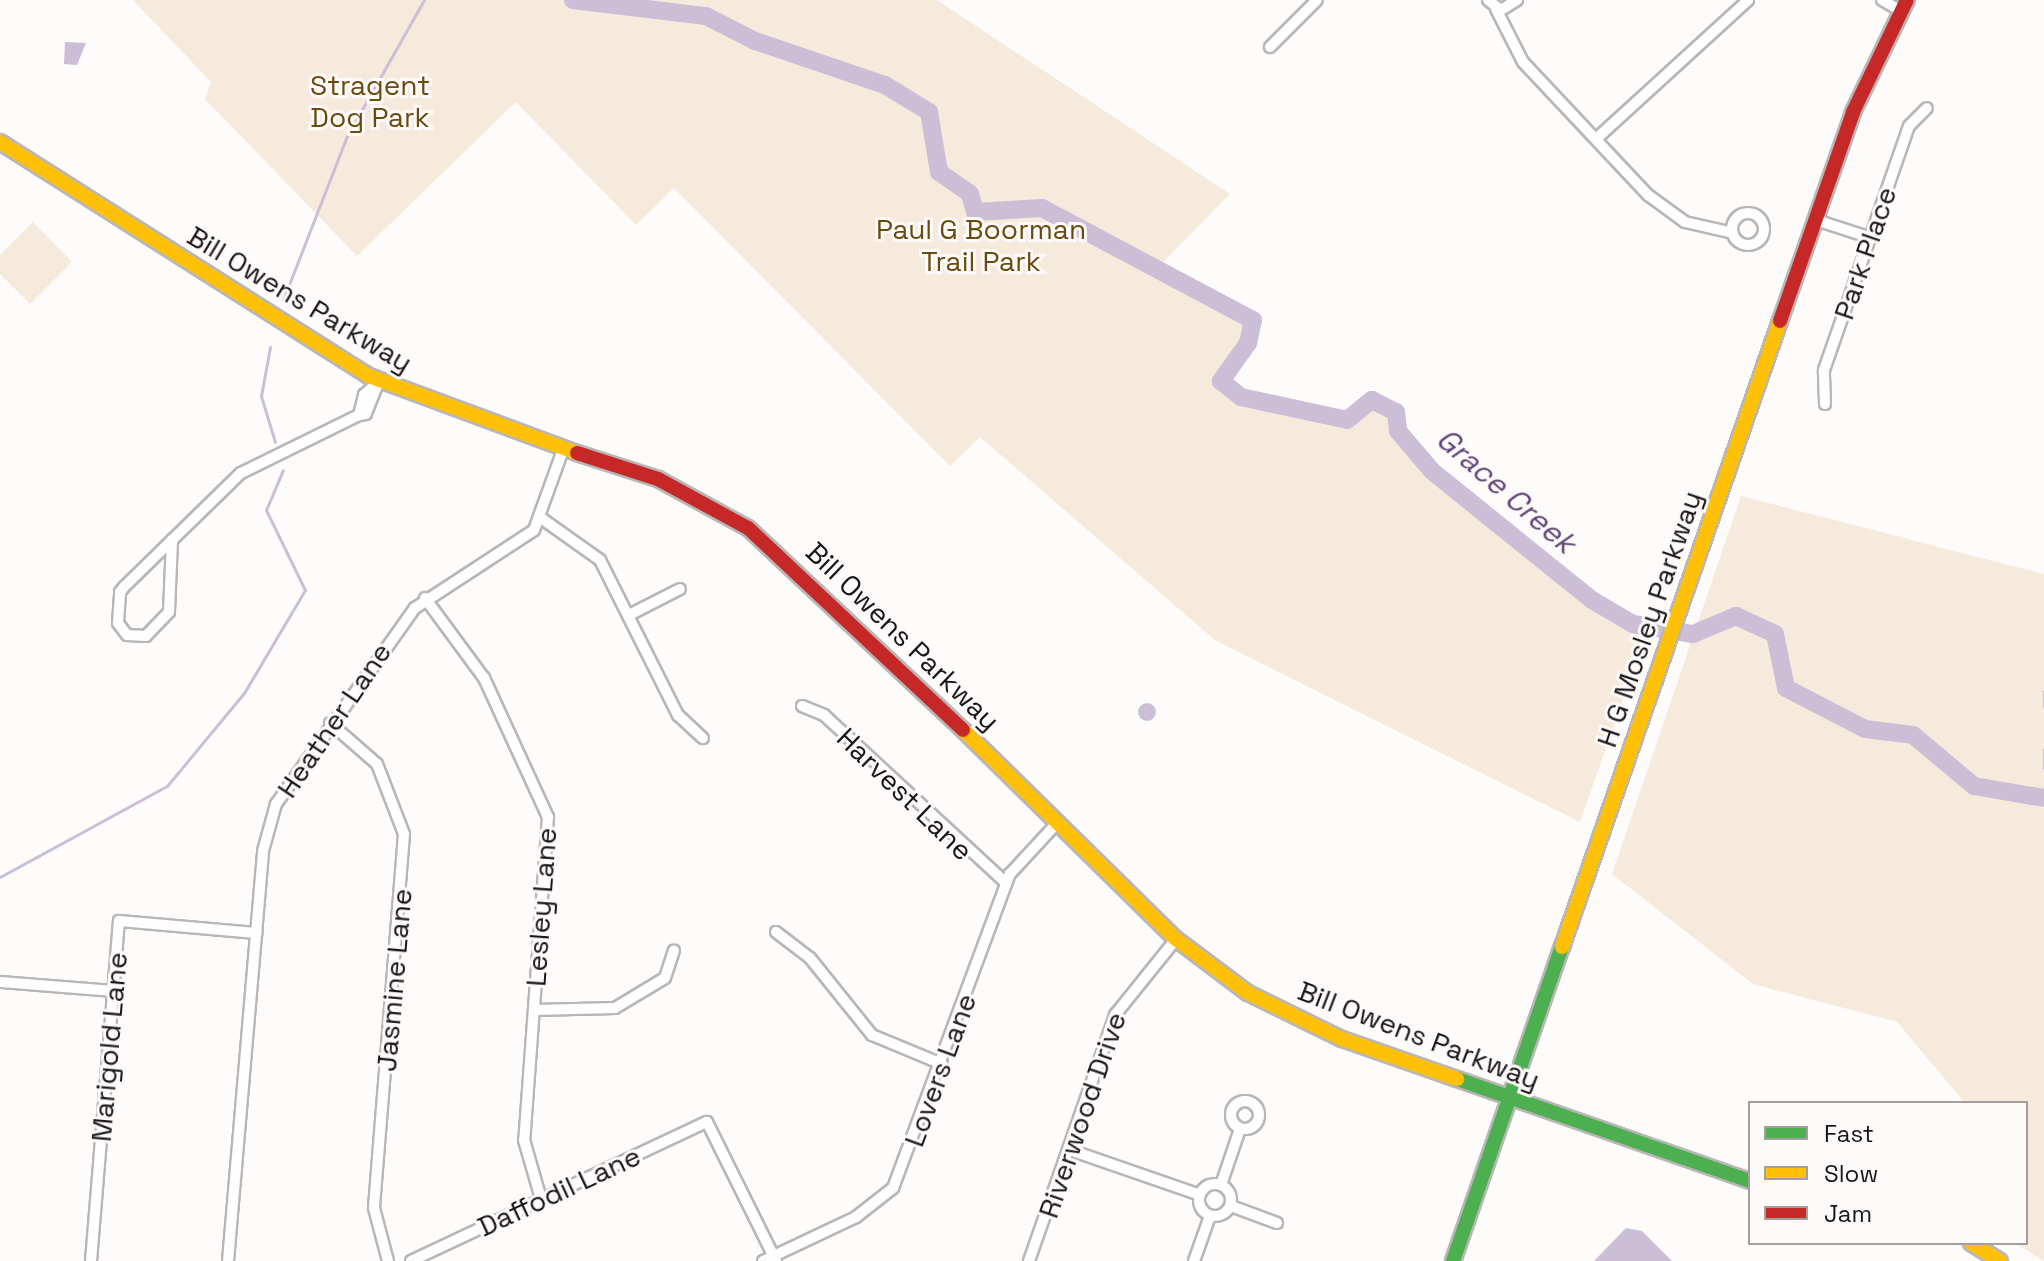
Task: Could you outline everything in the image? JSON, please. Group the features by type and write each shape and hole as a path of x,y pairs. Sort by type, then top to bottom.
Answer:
{"main road":[{"name":"H G Mosley Parkway","path":"1453,1261 1853,112 1904,6"},
{"name":"Bill Owens Parkway","path":"0,142 379,381 694,495 759,536 1176,939 1238,987 1310,1026 1748,1180"},
{"path":"1974,1245 2000,1261"}],"street":[{"path":"1270,47 1317,0"},
{"path":"1488,0 1496,9 1518,55 1596,139 1673,215 1733,233"},
{"path":"1496,9 1517,0"},
{"path":"1882,0 1904,6"},
{"path":"1596,139 1740,3"},
{"name":"Park Place","path":"1825,404 1822,377 1911,121 1927,108"},
{"path":"1816,220 1871,238"},
{"path":"172,540 169,612 146,636 123,633 117,596 172,540 246,468 339,431 359,415 364,395 379,381"},
{"name":"Heather Lane","path":"228,1261 256,933 270,819 330,723 425,598 522,541 541,518 564,447"},
{"path":"541,518 596,554 678,715 703,738"},
{"path":"629,615 680,589"},
{"name":"Lesley Lane","path":"425,598 484,678 545,804 549,829 524,1149 541,1199"},
{"name":"Harvest Lane","path":"802,706 824,715 1006,883"},
{"name":"Jasmine Lane","path":"330,723 377,764 404,834 374,1208 388,1261"},
{"name":"Lovers Lane","path":"763,1261 775,1258 886,1196 907,1162 1006,883 1057,823"},
{"name":"Marigold Lane","path":"91,1261 119,921 256,933"},
{"path":"776,932 810,958 872,1035 942,1064"},
{"name":"Riverwood Drive","path":"1029,1261 1073,1151 1118,1008 1176,939"},
{"path":"535,1010 615,1008 665,978 674,950"},
{"path":"0,982 115,991"},
{"name":"Daffodil Lane","path":"411,1261 707,1122 775,1258"},
{"path":"1240,1129 1221,1185 1231,1206 1277,1223"},
{"path":"1073,1151 1200,1195 1221,1185"},
{"path":"1200,1195 1210,1216"},
{"path":"1194,1261 1210,1216 1231,1206"}],"green space":[{"name":"Paul G Boorman Trail Park","path":"133,0 937,0 1230,194 1158,267 1253,320 1248,343 1222,381 1241,397 1347,420 1372,400 1396,412 1398,431 1432,471 1592,600 1649,626 1580,822 1216,641 980,437 950,466 674,188 636,225 516,102 357,256 205,99 211,82"},
{"path":"33,222 72,262 30,304 0,274 0,255"},
{"path":"1741,496 2044,574 2044,1261 2018,1245 2028,1245 2028,1101 1963,1101 1897,1022 1753,984 1612,874"}],"shaded area":[{"path":"65,42 86,43 77,65 64,64"},
{"path":"1143,703 1151,703 1156,712 1154,719 1143,721 1138,716 1138,708"},
{"path":"1626,1228 1642,1231 1672,1261 1594,1261"}],"waterway":[{"path":"283,300 347,136 424,0"},
{"name":"Grace Creek","path":"573,0 706,16 755,41 885,85 929,112 939,172 970,194 975,212 1042,208 1253,320 1248,343 1221,381 1241,397 1347,420 1372,400 1396,412 1398,431 1432,471 1592,600 1633,624 1693,634 1736,616 1775,634 1786,688 1865,729 1913,735 1974,786 2044,798"},
{"path":"270,347 261,396 275,442"},
{"path":"0,877 167,786 244,693 305,590 266,510 283,470"},
{"path":"2044,691 2044,707"},
{"path":"2044,749 2044,768"}],"traffic: fast":[{"path":"1453,1261 1562,947"},
{"path":"1457,1079 1748,1180"}],"traffic: slow":[{"path":"0,142 369,376 577,453"},
{"path":"1562,947 1780,321"},
{"path":"963,730 1176,939 1248,993 1342,1039 1457,1079"},
{"path":"1974,1245 2000,1261"}],"traffic: jam":[{"path":"1780,321 1853,112 1907,0"},
{"path":"577,453 658,479 748,528 963,730"}],"park label":[{"name":"Stragent Dog Park","path":"370,101"}]}
